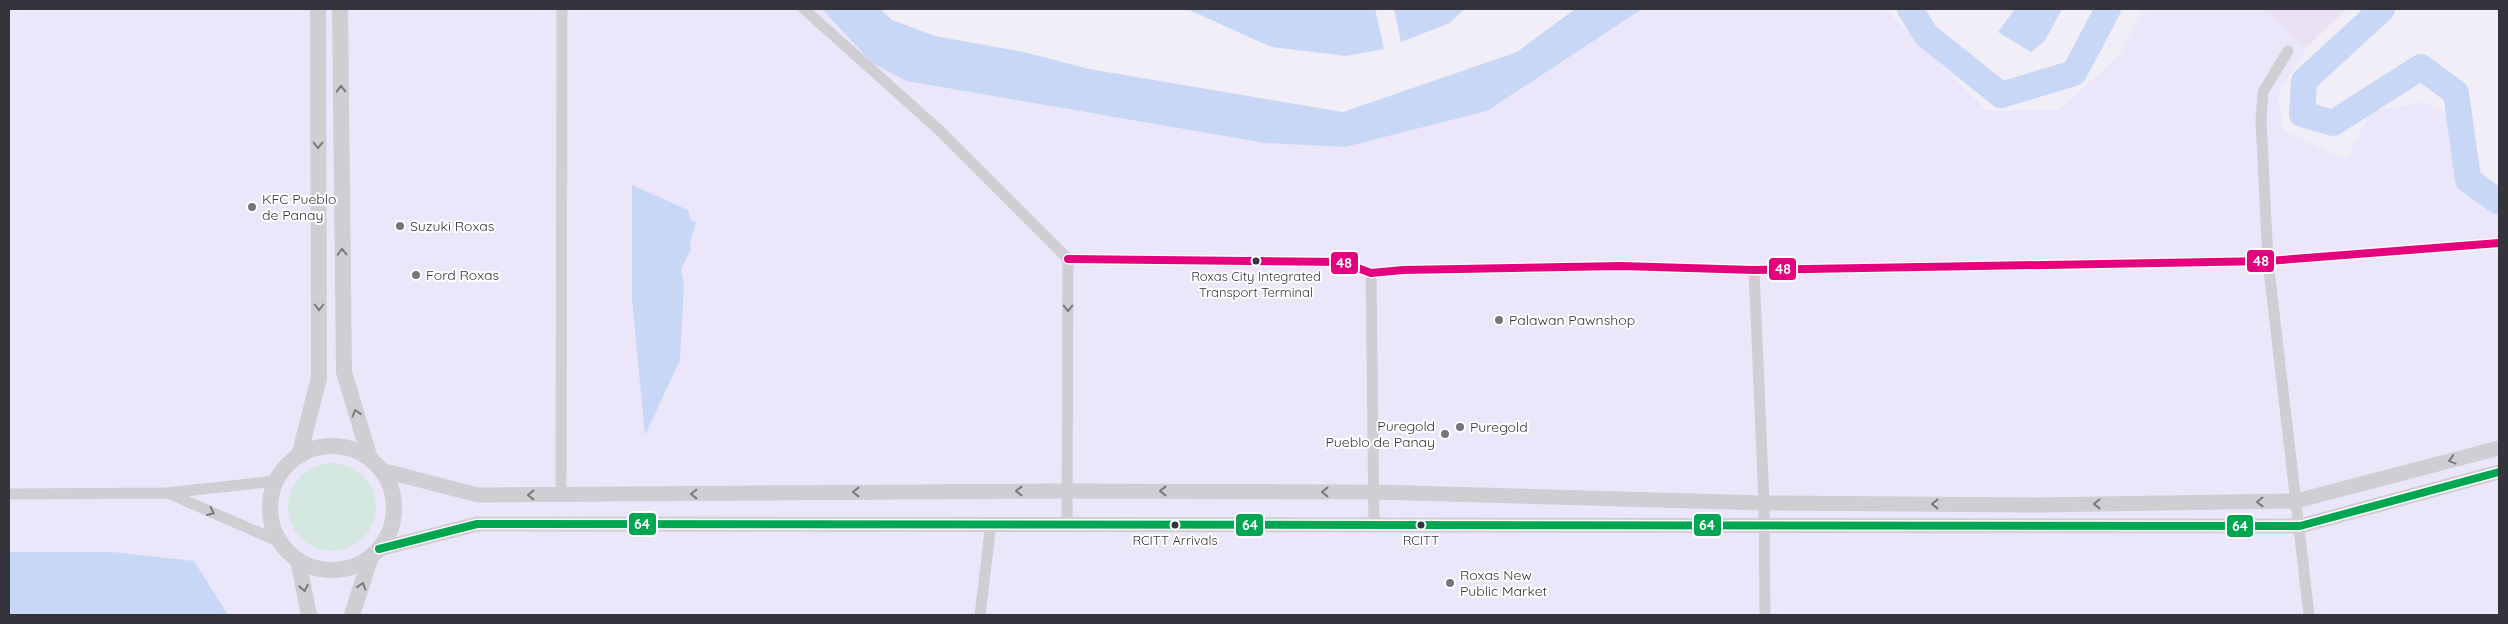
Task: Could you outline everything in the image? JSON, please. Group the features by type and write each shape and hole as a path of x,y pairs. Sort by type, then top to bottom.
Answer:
{"main road":[{"path":"300,456 319,378 318,9"},
{"path":"340,9 344,372 376,465 391,489 394,510 390,531 375,553 352,615"},
{"path":"375,553 354,566 335,570 316,568 298,560 280,542 273,527 270,510 276,481 289,464 311,450 336,446 360,452 376,465"},
{"path":"298,560 309,615"}],"street":[{"path":"561,495 562,9"},
{"path":"804,9 938,129 1068,259 1342,262 1371,273 1621,266 1754,270 2268,261 2499,243"},
{"path":"2288,51 2263,92 2260,120 2268,261 2309,615"},
{"path":"1067,524 1068,259"},
{"path":"1754,270 1764,503 1765,615"},
{"path":"1371,273 1374,525"},
{"path":"376,465 478,495 1067,491 1374,492 1764,503 2037,504 2296,501 2499,448"},
{"path":"375,553 477,524 991,523 2300,526 2499,472"},
{"path":"9,494 166,492 276,481"},
{"path":"166,492 280,542"},
{"path":"980,615 991,523"}],"shaded area":[{"path":"9,9 822,9 872,63 906,81 1265,143 1345,147 1487,111 1642,9 1885,9 1987,111 2059,110 2120,54 2142,9 2346,9 2306,48 2278,95 2283,130 2346,160 2371,111 2424,102 2470,122 2492,210 2499,209 2499,615 9,615"},
{"path":"2267,9 2346,9 2306,48"},
{"path":"332,463 349,466 363,476 373,490 376,507 373,524 363,538 349,548 332,551 315,548 301,538 291,524 288,507 291,490 301,476 315,466"}],"water":[{"path":"822,9 880,9 892,20 935,36 1024,52 1089,69 1343,112 1517,52 1575,9 1642,9 1487,111 1345,147 1265,143 906,81 872,63"},
{"path":"1187,9 1375,9 1384,49 1346,56 1271,47"},
{"path":"1394,9 1464,9 1450,23 1401,42"},
{"path":"2015,9 2062,9 2044,42 2031,52 1998,32"},
{"path":"632,185 688,210 690,219 696,223 690,242 691,250 681,269 684,285 680,360 645,435 632,299"},
{"path":"9,552 113,552 194,561 228,615 9,615"}],"waterway":[{"path":"1910,9 1926,35 2001,95 2074,73 2108,9"},
{"path":"2382,9 2304,81 2302,114 2333,123 2421,67 2456,93 2468,180 2499,202"}],"transit line":[{"name":"48","path":"1068,259 1342,262 1371,273 1403,270 1621,266 1754,270 2268,261 2499,243"},
{"name":"64","path":"379,549 477,524 2300,526 2499,472"}],"place":[{"name":"KFC Pueblo de Panay","path":"252,207"},
{"name":"Suzuki Roxas","path":"400,226"},
{"name":"Roxas City Integrated Transport Terminal","path":"1256,261"},
{"name":"Ford Roxas","path":"416,275"},
{"name":"Palawan Pawnshop","path":"1499,320"},
{"name":"Puregold","path":"1460,427"},
{"name":"Puregold Pueblo de Panay","path":"1445,434"},
{"name":"RCITT Arrivals","path":"1175,525"},
{"name":"RCITT","path":"1421,525"},
{"name":"Roxas New Public Market","path":"1450,583"}]}
